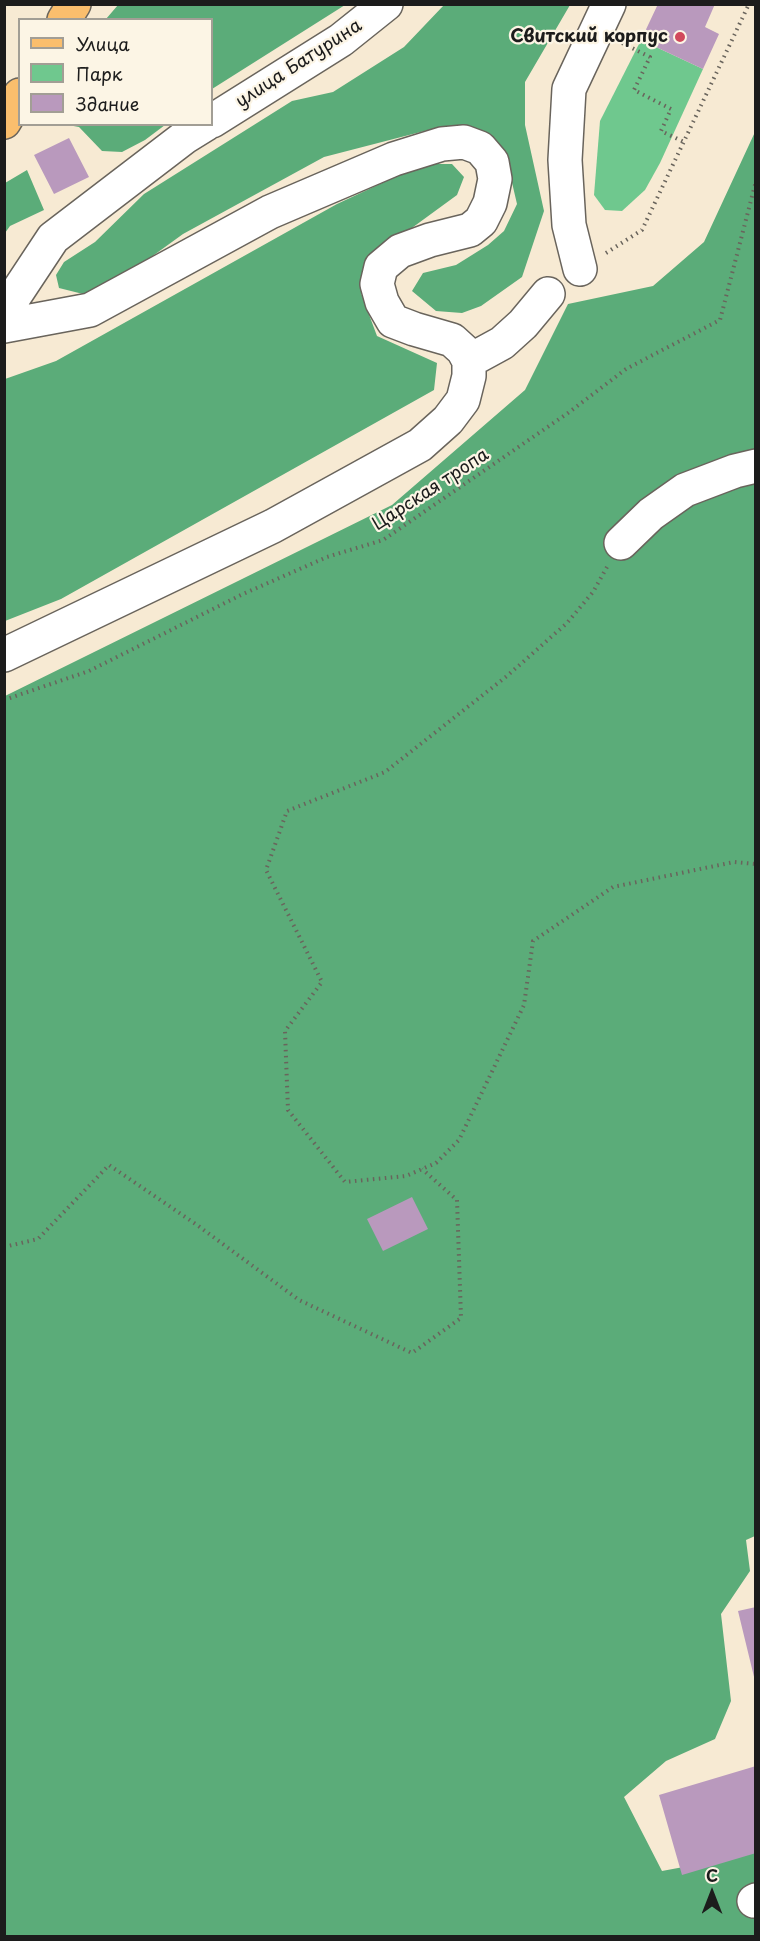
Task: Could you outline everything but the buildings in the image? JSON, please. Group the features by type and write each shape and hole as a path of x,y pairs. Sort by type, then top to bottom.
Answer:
{"main road":[{"path":"65,18 74,4"},
{"path":"4,122 18,98"}],"street":[{"name":"улица Батурина","path":"213,120 341,40 386,4"},
{"path":"580,269 569,225 565,159 569,89 609,4"},
{"path":"4,312 53,238 185,137 203,126"},
{"path":"4,326 90,310 270,212 394,159 442,144 464,142 480,148 492,162 495,179 490,202 481,221 470,230 430,240 400,251 381,267 377,284 382,302 393,321 452,340 463,350 469,361 469,376 463,400 448,420 420,446 273,526 4,656"},
{"path":"469,361 502,343 523,324 548,294"},
{"path":"621,543 651,514 685,490 735,471 756,466"}],"path":[{"path":"580,269 642,230 749,4"},
{"path":"618,41 650,57 634,90 671,109 661,131 684,142"},
{"name":"Царская тропа","path":"4,700 89,670 243,594 327,557 383,540 568,413 626,369 720,320 756,181"},
{"path":"621,543 593,592 567,623 507,676 386,772 287,811 266,870 322,982 285,1031 288,1110 345,1182 406,1176 436,1163 459,1140 524,1005 533,941 613,887 734,862 756,864"},
{"path":"4,1247 38,1239 108,1166 197,1225 299,1300 412,1353 461,1318 457,1200 422,1169"}],"green space":[{"path":"118,4 345,5 213,88 213,18 107,18"},
{"path":"444,5 570,5 525,82 525,125 544,211 522,277 481,306 462,313 436,311 412,291 423,273 456,265 488,245 504,231 517,204 510,174 460,129 436,128 324,157 183,234 107,289 83,294 59,288 56,275 64,262 95,242 144,194 292,101 333,92 404,47"},
{"path":"641,40 703,69 660,163 645,190 622,211 605,210 594,195 600,121"},
{"path":"74,126 164,126 145,140 122,152 102,151 79,127"},
{"path":"755,132 755,1536 746,1540 750,1571 721,1614 731,1701 715,1739 666,1761 624,1797 662,1871 737,1857 755,1848 755,1936 5,1936 5,696 392,505 525,390 568,304 653,286 704,242"},
{"path":"423,164 452,164 464,177 457,195 368,260 361,293 377,336 437,363 434,390 61,599 5,621 5,379 56,361 337,204"},
{"path":"27,170 44,210 10,226 5,233 5,183"}],"place":[{"name":"Свитский корпус","path":"680,37"}]}
